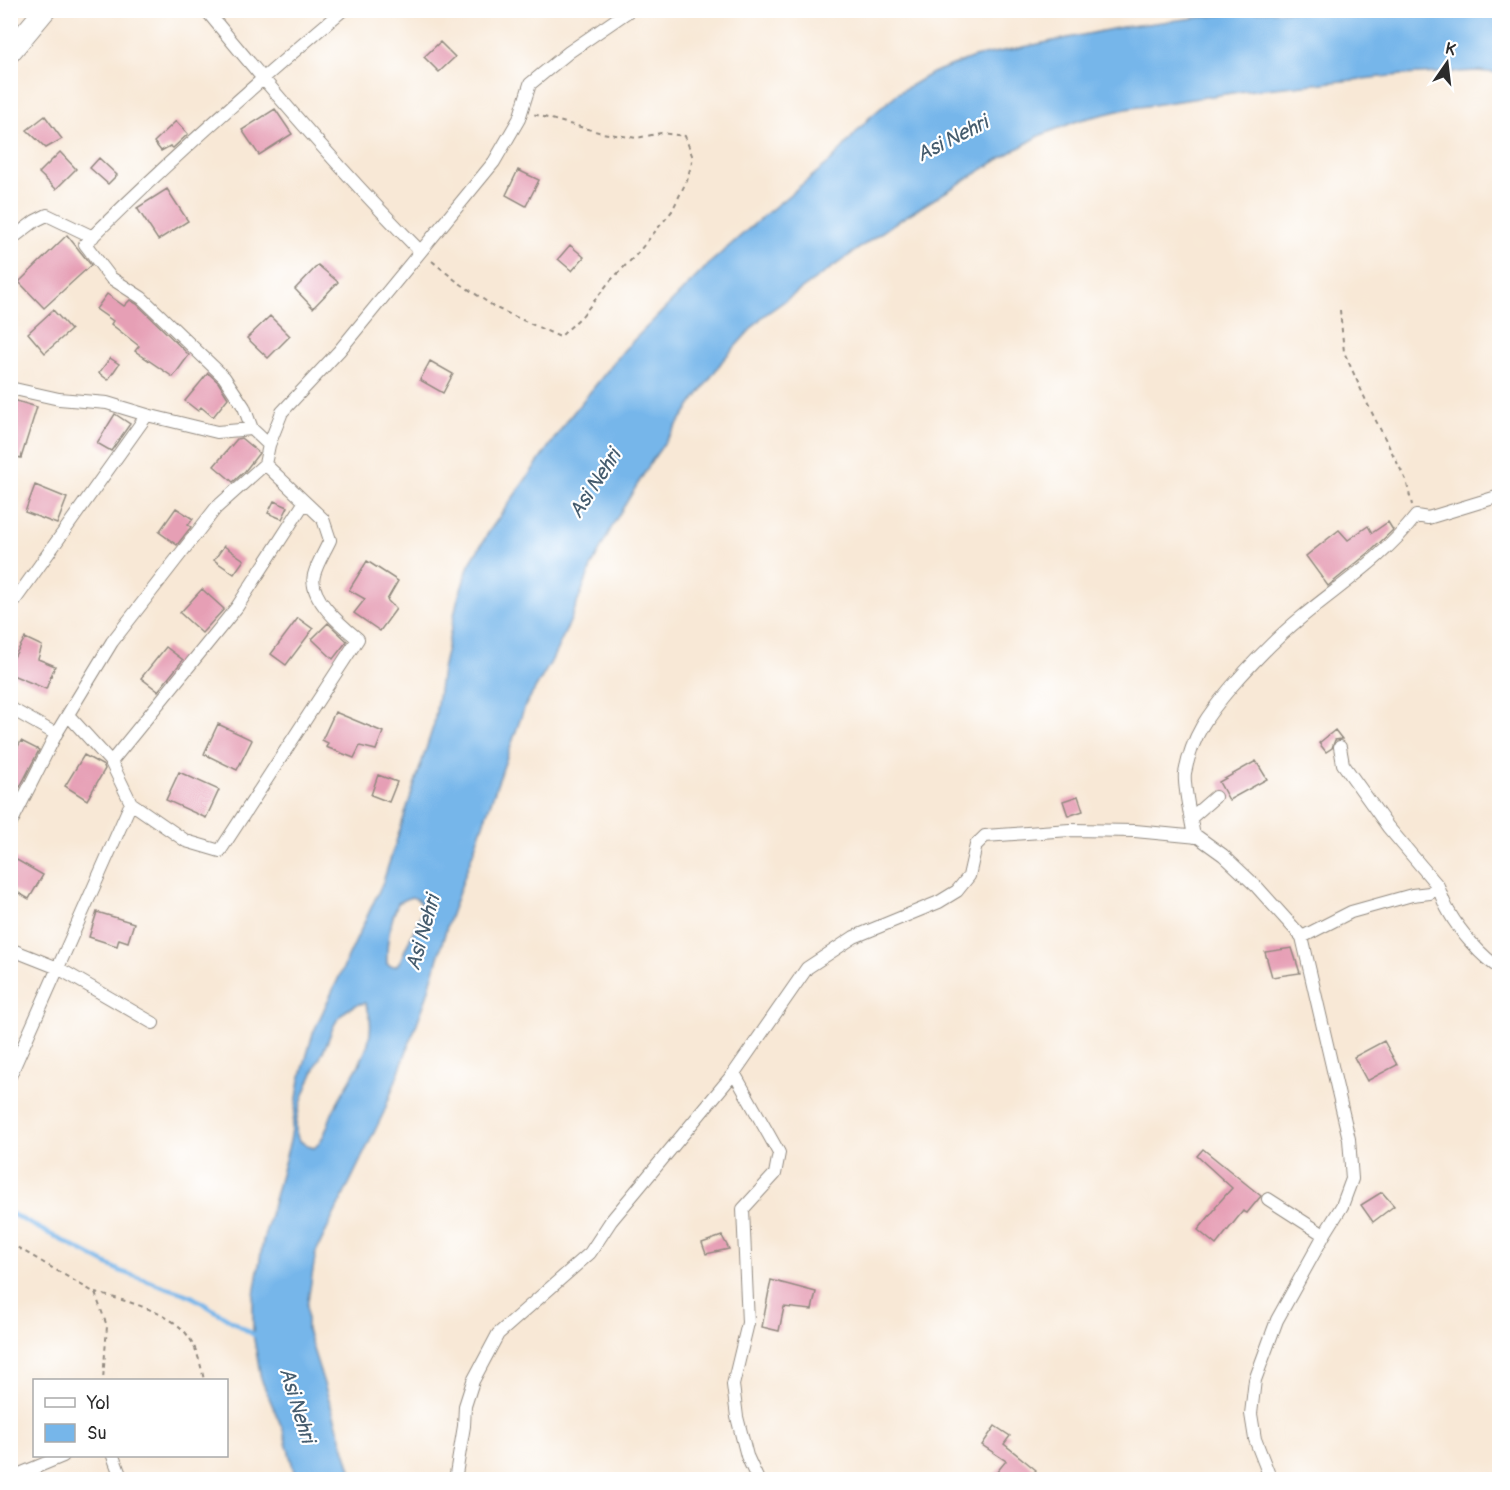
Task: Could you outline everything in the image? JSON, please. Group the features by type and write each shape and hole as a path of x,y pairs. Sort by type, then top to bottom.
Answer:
{"highway":[{"path":"10,52 45,10"}],"street":[{"path":"206,10 262,79 373,204 420,251"},
{"path":"269,445 252,429 244,407 224,376 142,298 111,278 85,244 139,190 262,79 343,10"},
{"path":"10,825 56,734 112,642 216,508 265,464 269,445 282,412 339,351 494,162 522,112 530,84 569,52 630,10"},
{"path":"10,240 35,220 48,215 93,237"},
{"path":"10,388 59,399 107,403 217,432 252,429"},
{"path":"10,608 147,415"},
{"path":"68,715 111,762 130,803 186,842 220,851 357,639 338,622 314,593 313,577 330,540 323,519 265,464"},
{"path":"1194,837 1184,776 1195,739 1207,716 1264,649 1303,615 1373,562 1416,516 1428,518 1500,496"},
{"path":"111,762 237,607 304,503"},
{"path":"10,708 56,734"},
{"path":"1340,747 1343,764 1388,827 1438,886 1449,913 1478,949 1491,963 1500,968"},
{"path":"1191,818 1215,797"},
{"path":"10,1076 130,803"},
{"path":"454,1479 464,1426 465,1406 473,1381 498,1334 590,1253 611,1221 734,1073 807,969 854,937 939,902 957,891 969,876 976,845 985,836 1070,830 1135,831 1198,837 1257,887 1302,937 1349,1139 1352,1179 1342,1206 1277,1320 1255,1380 1251,1414 1255,1439 1272,1479"},
{"path":"1302,937 1350,912 1412,895 1430,893 1438,886"},
{"path":"10,949 58,968 153,1023"},
{"path":"734,1073 779,1153 775,1174 743,1209 748,1323 733,1385 736,1417 747,1456 758,1479"},
{"path":"1268,1199 1324,1235"},
{"path":"10,1478 58,1457"},
{"path":"114,1457 122,1479"}],"path":[{"path":"420,251 455,280 496,308 560,337 582,316 609,281 636,255 672,211 687,180 693,158 686,136 662,133 637,138 602,133 522,112"},
{"path":"1340,310 1344,352 1406,480 1416,516"},
{"path":"10,1243 95,1293 128,1301 165,1317 188,1335 204,1379"},
{"path":"95,1293 107,1326 103,1379"}],"water":[{"name":"Asi Nehri","path":"1499,11 1499,73 1477,71 1401,75 1245,91 1126,109 1080,120 1041,135 895,223 762,317 723,360 653,459 615,521 592,565 551,662 525,706 448,923 426,999 384,1112 316,1252 307,1306 307,1330 354,1479 296,1479 283,1430 261,1379 253,1334 253,1301 263,1241 290,1141 300,1080 313,1033 383,882 434,724 442,670 457,602 469,565 490,530 569,418 624,350 711,262 832,160 868,119 898,93 932,73 974,57 1122,27 1235,13","holes":["411,897 420,902 422,912 400,961 396,966 391,966 387,964 387,956 393,918 398,903","365,1003 370,1017 368,1044 335,1107 321,1140 314,1148 298,1138 296,1130 300,1105 336,1022 350,1008"]}],"building":[{"path":"440,42 455,57 439,72 424,57"},
{"path":"275,109 292,134 259,155 242,130"},
{"path":"45,116 62,139 46,148 27,130"},
{"path":"176,121 188,134 173,148 170,146 161,151 154,142"},
{"path":"60,152 76,169 56,189 39,173"},
{"path":"99,158 117,175 108,184 90,168"},
{"path":"518,170 539,180 526,206 506,195"},
{"path":"167,189 188,221 158,240 137,208"},
{"path":"67,235 91,265 44,308 19,282"},
{"path":"570,245 584,257 572,271 558,259"},
{"path":"318,265 338,282 313,308 295,289"},
{"path":"107,294 124,306 130,300 137,304 189,355 173,377 135,351 139,346 111,324 113,321 96,309"},
{"path":"53,310 71,330 45,353 28,333"},
{"path":"270,316 290,336 268,358 247,338"},
{"path":"110,358 119,364 108,380 99,373"},
{"path":"430,361 453,374 443,393 420,380"},
{"path":"208,373 218,382 228,398 213,417 201,407 198,411 185,401"},
{"path":"10,399 37,407 21,458 10,455"},
{"path":"115,414 130,424 111,451 97,443"},
{"path":"241,438 259,453 233,482 214,466 237,439"},
{"path":"35,485 67,498 57,524 25,512"},
{"path":"274,501 288,507 282,519 268,513"},
{"path":"176,508 193,519 188,525 191,527 177,545 159,532"},
{"path":"1388,522 1393,530 1328,586 1306,556 1339,530 1348,540 1368,526 1372,533"},
{"path":"224,546 244,560 234,574 214,560"},
{"path":"367,561 398,581 387,600 396,609 380,631 354,613 365,599 349,590"},
{"path":"202,589 224,609 202,633 180,613"},
{"path":"298,618 313,629 286,665 271,654"},
{"path":"328,623 347,641 333,659 312,639"},
{"path":"25,638 42,646 38,659 55,666 46,689 10,674 10,664"},
{"path":"166,647 183,660 158,691 141,678"},
{"path":"335,712 383,732 376,750 360,746 354,758 326,747 328,743 322,740"},
{"path":"218,724 252,740 237,770 204,754"},
{"path":"1335,730 1342,739 1335,740 1332,748 1326,752 1319,743"},
{"path":"21,741 39,750 20,787 10,783 10,762"},
{"path":"84,755 104,766 105,769 87,800 65,786"},
{"path":"1256,761 1267,779 1229,800 1219,782"},
{"path":"179,772 219,790 206,818 166,800"},
{"path":"378,775 397,782 389,802 371,795"},
{"path":"1078,796 1083,811 1068,816 1063,801"},
{"path":"10,856 43,875 29,899 10,888"},
{"path":"97,912 134,923 128,942 119,939 117,946 89,937"},
{"path":"1292,948 1300,973 1272,977 1265,952"},
{"path":"1384,1041 1397,1065 1367,1081 1354,1057"},
{"path":"1203,1149 1261,1196 1247,1213 1243,1211 1216,1245 1198,1230 1232,1188 1197,1156"},
{"path":"1382,1192 1394,1206 1373,1222 1361,1205"},
{"path":"722,1236 729,1249 706,1254 702,1243"},
{"path":"771,1280 816,1292 812,1310 784,1307 779,1331 762,1327"},
{"path":"995,1426 1010,1436 1004,1444 1036,1470 1029,1479 991,1479 1006,1461 982,1445"}],"waterway":[{"path":"10,1213 120,1271 191,1296 256,1336"}]}
